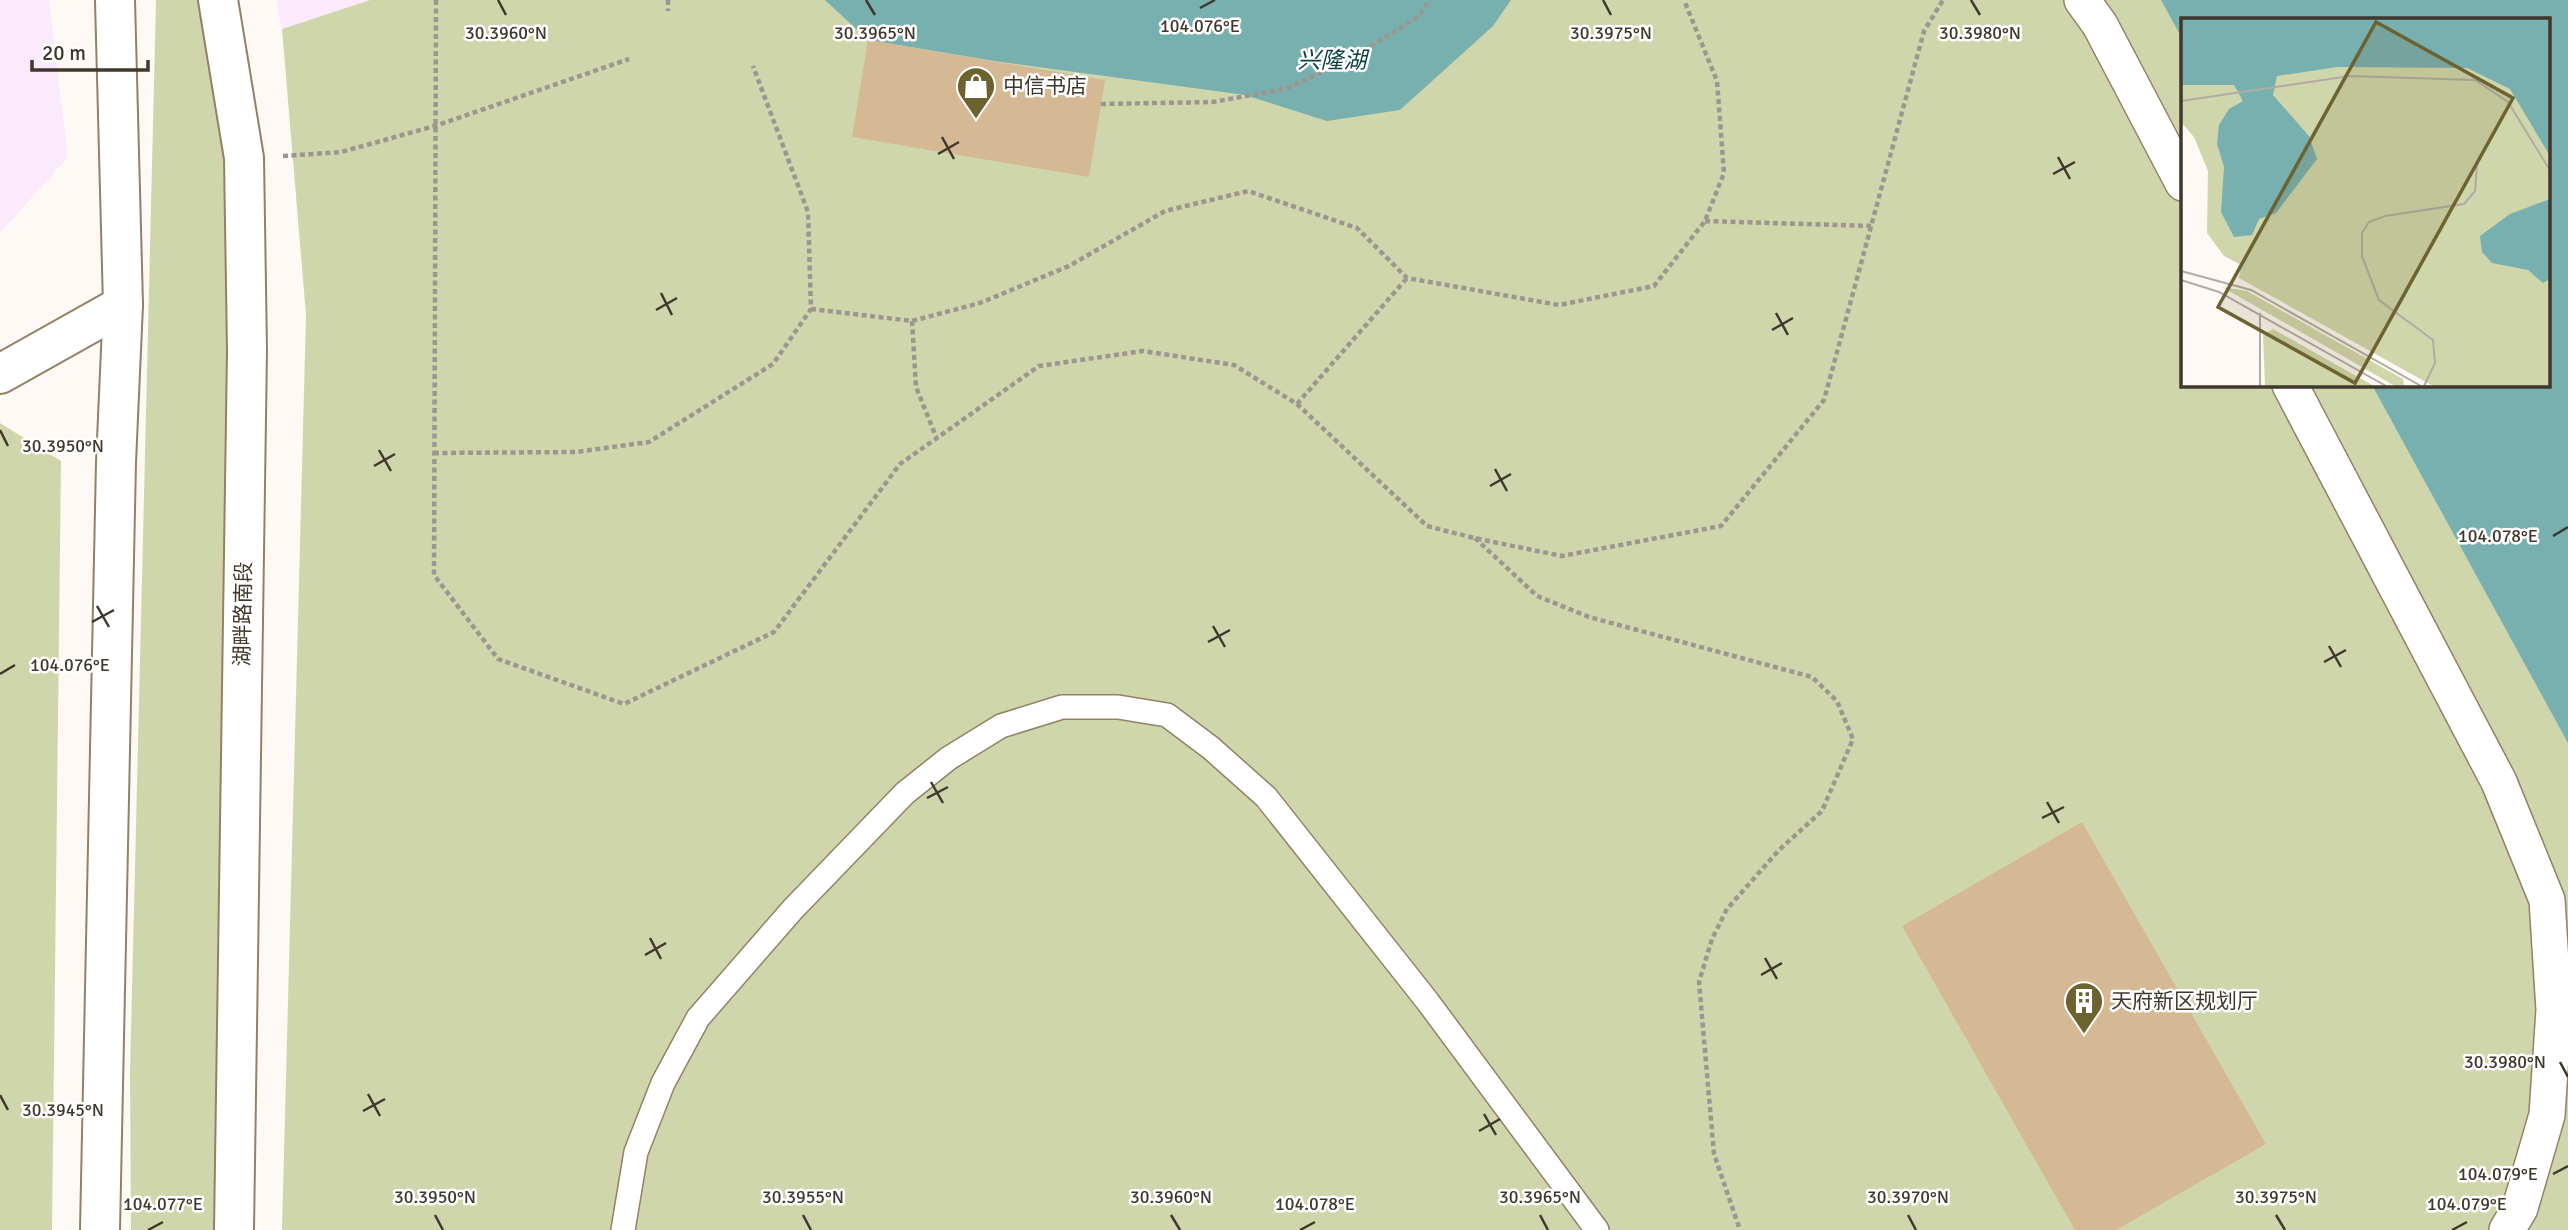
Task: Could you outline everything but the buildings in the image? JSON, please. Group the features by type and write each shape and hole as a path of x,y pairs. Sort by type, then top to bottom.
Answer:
{"main road":[{"path":"100,1230 116,490 123,305 115,0"},
{"name":"湖畔路南段","path":"218,0 244,158 247,350 234,1230"},
{"path":"0,374 123,305"}],"street":[{"path":"2082,0 2100,25 2181,179"},
{"path":"2291,387 2499,782 2547,900 2554,1010 2547,1115 2520,1208 2507,1230"}],"lane":[{"path":"623,1230 636,1152 663,1083 698,1018 793,909 905,793 949,758 1001,726 1062,707 1118,707 1167,715 1212,748 1266,797 1428,1002 1597,1230"}],"path":[{"path":"436,0 434,575 498,659 624,704 774,632 900,464 1039,366 1143,351 1234,365 1297,404 1427,526 1474,538 1562,556 1721,526 1824,400 1924,31 1943,0"},
{"path":"668,0 668,11"},
{"path":"1101,104 1213,102 1285,89 1350,59 1418,17 1430,0"},
{"path":"811,309 912,321 981,303 1069,266 1165,211 1248,191 1356,228 1407,278 1559,305 1654,286 1705,221 1724,173 1717,81 1684,0"},
{"path":"244,158 341,152 435,126 629,59"},
{"path":"434,453 576,452 649,442 774,364 811,309 808,212 753,66"},
{"path":"1705,221 1871,226"},
{"path":"1297,404 1407,278"},
{"path":"912,321 916,387 937,439"},
{"path":"1474,538 1537,596 1589,617 1812,677 1837,701 1853,739 1822,811 1779,850 1727,909 1712,939 1699,982 1714,1154 1740,1230"}],"shaded area":[{"path":"0,0 49,0 68,157 0,233"},
{"path":"276,0 370,0 282,29"}],"green space":[{"path":"156,0 200,0 223,138 232,513 220,1230 131,1230 130,1073"},
{"path":"370,0 2568,0 2568,1230 282,1230 306,315 282,29"},
{"path":"0,423 61,461 52,1230 0,1230"}],"water":[{"name":"兴隆湖","path":"825,0 1511,0 1493,26 1400,110 1327,121 1245,95 1001,62 868,40"},
{"path":"2161,0 2568,0 2568,743 2373,387 2550,387 2550,18 2181,18 2181,36"}],"place":[{"name":"中信书店","path":"976,120"},
{"name":"天府新区规划厅","path":"2084,1035"}]}
